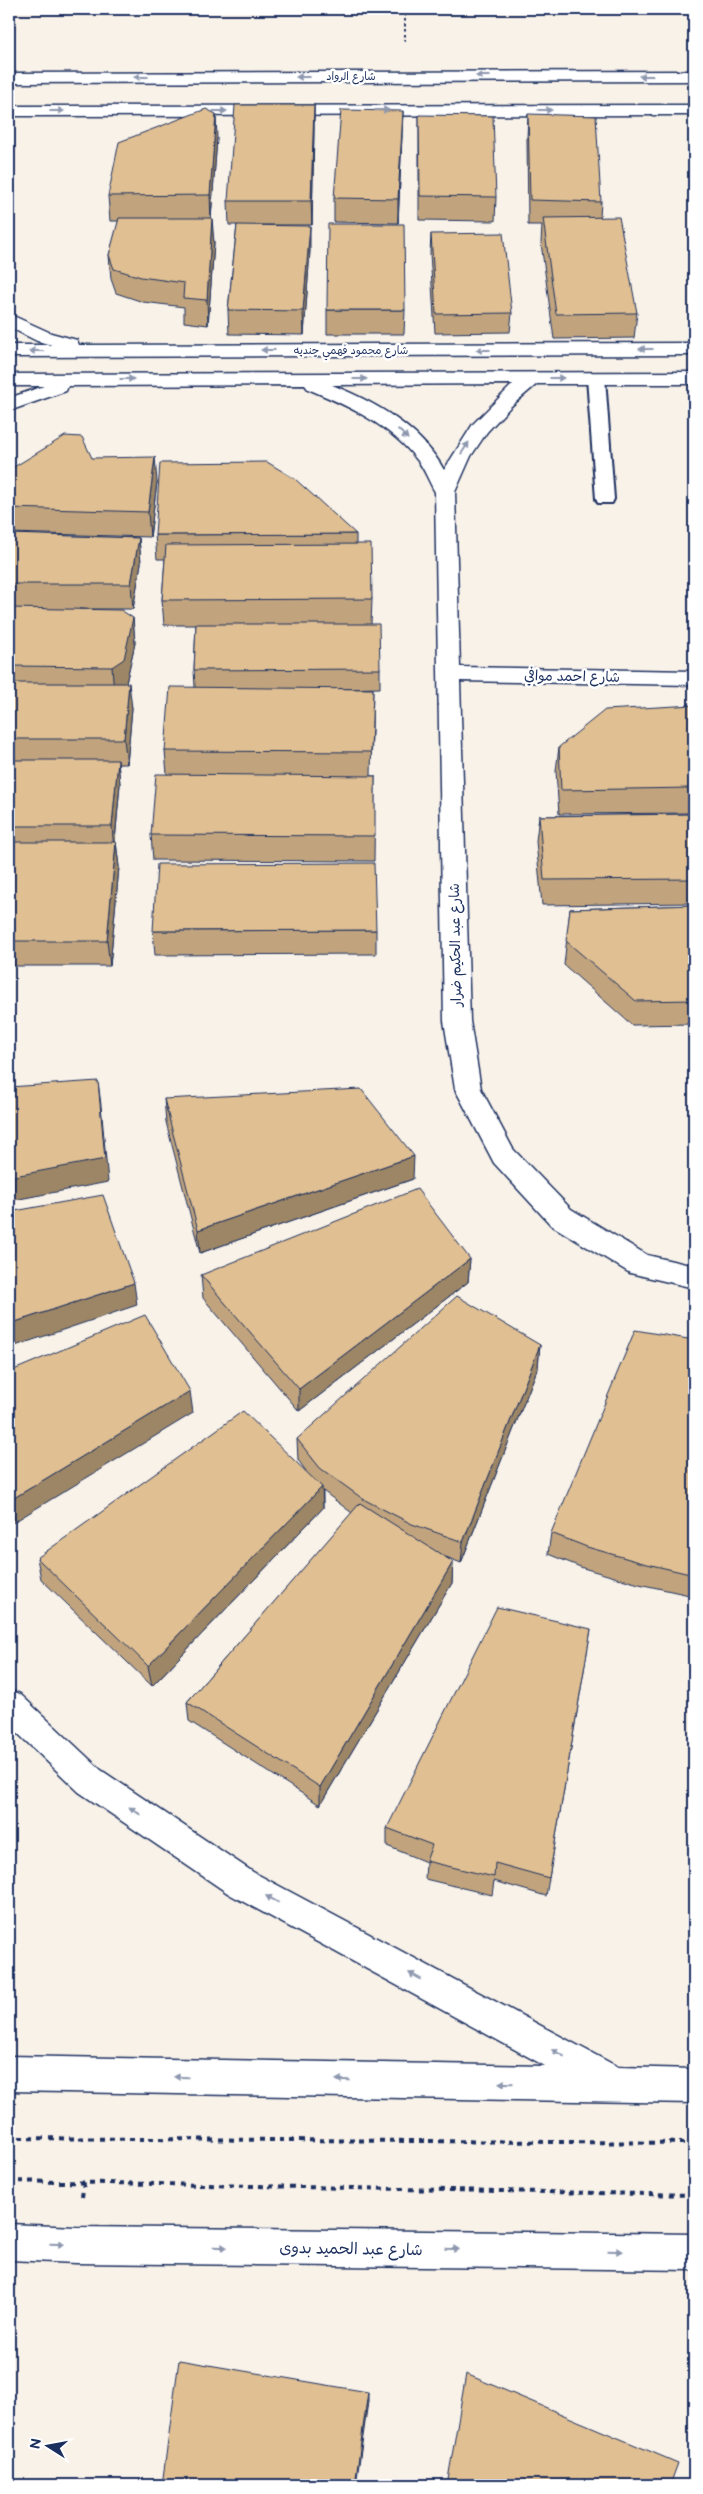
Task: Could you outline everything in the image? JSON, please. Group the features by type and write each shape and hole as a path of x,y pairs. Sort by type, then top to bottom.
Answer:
{"street":[{"name":"شارع الرواد","path":"9,78 694,76"},
{"path":"9,111 694,110"},
{"path":"9,320 44,336 90,351"},
{"name":"شارع محمود فهمي جنديه","path":"9,351 694,349"},
{"name":"شارع عبد الحكيم ضرار","path":"533,378 502,403 477,430 457,460 445,492 457,1021 468,1089 503,1156 561,1217 640,1266 694,1277"},
{"path":"9,380 694,378"},
{"path":"9,405 39,393 88,379"},
{"name":"شارع عبد الحكيم ضرار","path":"298,379 349,398 392,424 425,456 445,492"},
{"name":"شارع احمد موافي","path":"449,674 694,678"},
{"path":"9,1704 90,1781 241,1883 616,2085"},
{"path":"9,2074 694,2086"},
{"name":"شارع عبد الحميد بدوى","path":"9,2242 76,2245 694,2252"}],"lane":[{"path":"596,378 605,499"}],"path":[{"path":"405,9 405,45"},
{"path":"9,2138 694,2143"},
{"path":"9,2182 694,2195"}],"building":[{"path":"235,105 314,105 311,201 228,201"},
{"path":"206,109 216,114 210,195 108,196 119,142"},
{"path":"341,110 403,111 398,199 334,198"},
{"path":"528,114 596,116 601,202 530,200"},
{"path":"419,115 493,116 496,197 420,196"},
{"path":"619,217 637,313 556,314 543,218"},
{"path":"119,218 212,218 207,300 183,298 184,283 141,277 114,269 109,255"},
{"path":"328,224 404,224 405,310 327,310"},
{"path":"237,225 310,226 303,311 228,310"},
{"path":"503,233 512,313 436,314 431,234"},
{"path":"65,436 82,437 92,458 155,457 148,512 9,508 9,470"},
{"path":"267,462 295,479 356,534 155,535 160,463"},
{"path":"9,534 139,538 131,584 9,584"},
{"path":"371,544 372,599 162,600 166,545"},
{"path":"9,608 121,610 133,618 124,659 112,667 9,666"},
{"path":"196,624 379,624 380,669 194,670"},
{"path":"9,683 129,683 124,739 9,739"},
{"path":"170,687 373,689 371,752 165,751"},
{"path":"694,705 694,788 561,790 559,747 605,710"},
{"path":"9,760 118,760 112,826 9,826"},
{"path":"156,774 375,776 375,836 151,835"},
{"path":"694,814 694,879 544,880 539,816"},
{"path":"9,842 116,842 107,941 9,941"},
{"path":"374,863 376,930 153,931 157,864"},
{"path":"694,905 694,1000 636,1001 566,941 570,909"},
{"path":"98,1081 105,1159 9,1177 9,1087"},
{"path":"361,1089 414,1156 198,1230 164,1099"},
{"path":"417,1189 470,1259 299,1389 201,1275"},
{"path":"103,1195 134,1283 9,1324 9,1212"},
{"path":"457,1296 540,1345 463,1542 412,1524 363,1499 320,1468 297,1439"},
{"path":"145,1315 190,1391 9,1501 9,1372"},
{"path":"635,1330 694,1340 694,1575 587,1547 551,1533"},
{"path":"243,1411 322,1487 148,1666 37,1558"},
{"path":"360,1503 453,1562 320,1787 187,1702"},
{"path":"497,1607 591,1629 549,1878 495,1863 494,1877 426,1861 432,1845 387,1828"},
{"path":"179,2360 368,2392 355,2485 162,2485"},
{"path":"466,2374 678,2463 670,2485 447,2485"}]}
